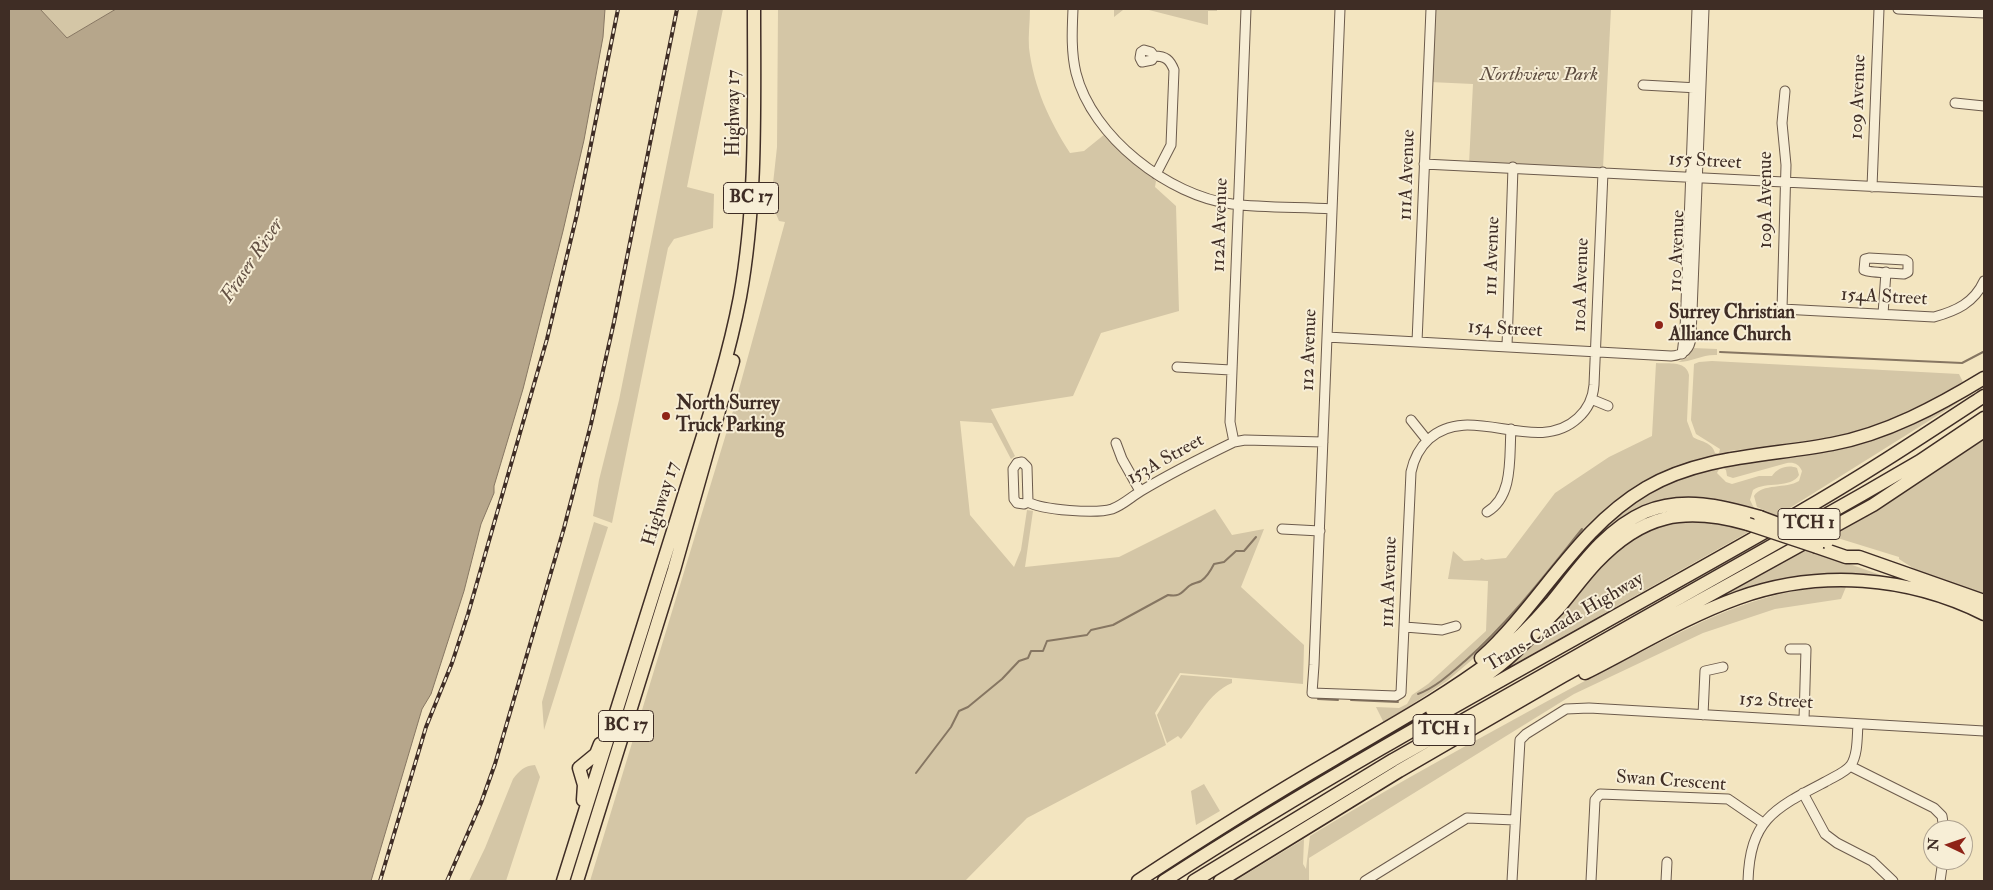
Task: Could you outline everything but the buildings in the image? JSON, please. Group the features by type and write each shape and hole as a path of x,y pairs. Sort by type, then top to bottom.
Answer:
{"highway":[{"name":"Highway 17","path":"562,881 718,384 740,298 746,258 755,144 754,9"},
{"name":"Highway 17","path":"577,881 674,570 729,378 749,289 761,188 762,9"},
{"path":"1413,712 1492,649 1514,625 1583,540 1606,518 1647,487 1674,474 1697,467 1737,458 1797,450 1859,438 1918,414 1960,393 1984,378"},
{"name":"Trans-Canada Highway","path":"1164,881 1344,770 1799,512 1984,396"},
{"name":"Trans-Canada Highway","path":"1194,881 1384,764 1863,494 1920,460 1984,418"},
{"path":"1220,881 1399,771 1674,614 1873,505 1984,431"},
{"path":"1138,881 1207,836 1413,712 1475,672 1510,645 1549,604 1597,548 1627,522 1654,509 1684,504 1710,504 1760,517 1822,544"},
{"path":"1344,770 1382,741 1472,684 1515,652 1556,611 1608,550 1632,532 1657,520 1681,515 1708,515 1748,524 1850,550 1859,557 1984,601"},
{"path":"579,768 597,774 601,774 605,768 643,647 674,570"},
{"path":"1460,736 1689,620 1722,605 1762,591 1791,584 1860,580 1900,585 1932,593 1966,605 1984,614"},
{"path":"579,768 593,757 598,750 614,700 635,650"},
{"path":"562,881 569,844 585,789 579,768"},
{"path":"570,881 601,781 597,774"}],"street":[{"path":"1073,9 1072,50 1076,74 1095,117 1113,138 1156,174 1193,194 1236,204 1332,209"},
{"name":"112A Avenue","path":"1234,442 1230,422 1231,370 1236,204 1246,9"},
{"name":"112 Avenue","path":"1340,9 1312,692 1396,696 1400,694"},
{"name":"111A Avenue","path":"1417,342 1431,9"},
{"name":"110 Avenue","path":"1682,354 1688,349 1691,340 1697,9"},
{"name":"110 Avenue","path":"1697,88 1704,9"},
{"name":"109 Avenue","path":"1872,187 1878,9"},
{"path":"1898,9 1984,13"},
{"path":"1154,56 1162,56 1170,61 1174,70 1171,145 1156,174"},
{"path":"1643,85 1697,88"},
{"name":"109A Avenue","path":"1779,312 1786,182 1786,160 1782,128 1785,91"},
{"path":"1955,103 1984,106"},
{"name":"155 Street","path":"1424,164 1984,192"},
{"name":"111 Avenue","path":"1506,346 1513,167"},
{"name":"110A Avenue","path":"1511,430 1552,432 1570,424 1583,413 1591,398 1596,351 1603,172"},
{"path":"1883,314 1886,272"},
{"name":"154A Street","path":"1779,312 1934,317 1954,312 1978,294 1984,281"},
{"name":"154 Street","path":"1327,337 1671,356 1682,354"},
{"path":"1177,367 1231,370"},
{"path":"1591,398 1608,406"},
{"path":"1411,420 1427,440 1442,430 1458,425 1511,430 1506,489 1497,504 1487,512"},
{"name":"153A Street","path":"1028,502 1058,508 1096,512 1112,509 1123,504 1140,491 1234,442 1245,440 1323,442"},
{"name":"111A Avenue","path":"1400,694 1402,690 1412,472 1419,450 1427,440"},
{"path":"1116,442 1122,459 1140,491"},
{"path":"1282,529 1320,531"},
{"path":"1405,627 1442,630 1456,626"},
{"path":"1790,649 1806,649 1804,720"},
{"path":"1703,715 1705,671 1722,667"},
{"name":"152 Street","path":"1515,820 1520,740 1526,734 1566,709 1589,708 1984,731"},
{"path":"1748,881 1752,848 1763,823 1780,806 1845,771 1850,766 1855,753 1858,724"},
{"path":"1850,766 1934,808 1942,816 1943,820"},
{"path":"1803,793 1825,834 1837,843 1872,861 1893,881"},
{"name":"Swan Crescent","path":"1591,881 1595,800 1600,794 1728,799 1763,823"},
{"path":"1365,881 1467,818 1515,820 1512,881"},
{"path":"1666,881 1667,862"}],"green space":[{"path":"40,9 116,9 67,38"},
{"path":"698,9 723,9 687,187 714,194 713,228 674,239 668,248 612,523 593,516 599,480 619,400"},
{"path":"778,9 1030,9 1029,48 1031,63 1049,116 1070,153 1084,151 1105,134 1156,181 1155,187 1176,206 1179,311 1101,333 1073,396 991,409 1015,456 1011,459 992,423 960,421 970,515 1014,567 1021,550 1027,510 1033,511 1025,567 1119,557 1215,509 1232,535 1264,529 1241,587 1304,645 1303,684 1180,673 1155,713 1166,745 1027,818 965,881 590,881 733,411 785,222 779,221 771,202 777,147"},
{"path":"1114,9 1217,9 1217,11 1208,11 1208,25 1149,10 1123,10 1114,17"},
{"name":"Northview Park","path":"1433,9 1611,9 1603,168 1469,164 1473,84 1430,82"},
{"path":"1693,348 1717,349 1717,355 1678,362 1688,357"},
{"path":"1712,361 1959,374 1963,382 1915,409 1877,426 1814,441 1728,451 1733,455 1617,501 1586,529 1487,647 1447,681 1384,723 1376,707 1399,708 1407,704 1412,695 1428,684 1486,631 1488,581 1448,579 1453,551 1464,561 1480,560 1481,558 1485,560 1506,558 1555,493 1609,457 1652,436 1656,363 1676,364 1687,370 1689,375 1687,421 1693,437 1709,444 1715,453 1719,453 1720,449 1696,434 1691,420 1694,364"},
{"path":"1959,402 1777,516 1757,507 1754,496 1763,489 1788,485 1799,481 1802,471 1794,463 1787,463 1733,478 1727,476 1726,470 1723,468 1719,469 1717,473 1726,482 1732,484 1759,476 1772,476 1783,467 1797,468 1799,475 1790,482 1758,487 1753,490 1750,500 1755,510 1718,499 1676,498 1613,524 1588,548 1536,612 1506,642 1551,586 1599,533 1634,502 1663,485 1694,474 1939,411"},
{"path":"1984,438 1984,596 1916,570 1899,559 1899,557 1831,536 1917,484"},
{"path":"1696,518 1752,530 1502,671 1597,571 1616,554 1622,545 1654,526"},
{"path":"594,522 608,527 544,730 542,702"},
{"path":"1807,549 1889,578 1844,576 1686,615"},
{"path":"1846,587 1841,599 1775,609 1703,633 1574,694 1309,858 1309,881 1235,881 1304,839 1303,864 1306,869 1310,836 1411,776 1545,702 1692,627 1741,606 1766,598 1818,588"},
{"path":"1181,675 1232,679 1232,683 1216,693 1181,739 1178,736 1167,743 1157,715"},
{"path":"535,765 540,777 506,881 469,881 485,848 513,779 522,769"},
{"path":"1204,784 1220,811 1196,825 1191,791"}],"water":[{"name":"Fraser River","path":"9,9 40,9 67,38 116,9 605,9 603,37 584,140 523,389 494,486 494,493 481,524 464,591 431,694 422,709 371,881 9,881"}],"waterway":[{"path":"1720,352 1962,363 1983,352"},
{"path":"1418,694 1443,680 1497,630 1526,598 1582,529"},
{"path":"916,773 951,727 959,711 968,707 1002,679 1019,661 1028,658 1031,651 1043,651 1047,641 1087,635 1091,630 1113,625 1168,595 1180,594 1190,585 1201,581 1214,564 1224,562 1236,551 1244,551 1256,537"},
{"path":"1318,699 1338,700"},
{"path":"1351,700 1398,702"}],"railway":[{"path":"380,881 426,727 452,663 468,614 547,339 577,214 618,9"},
{"path":"447,881 481,803 495,764 564,528 591,424 614,322 677,9"}],"place":[{"name":"Surrey Christian Alliance Church","path":"1659,325"},
{"name":"North Surrey Truck Parking","path":"666,416"}]}
